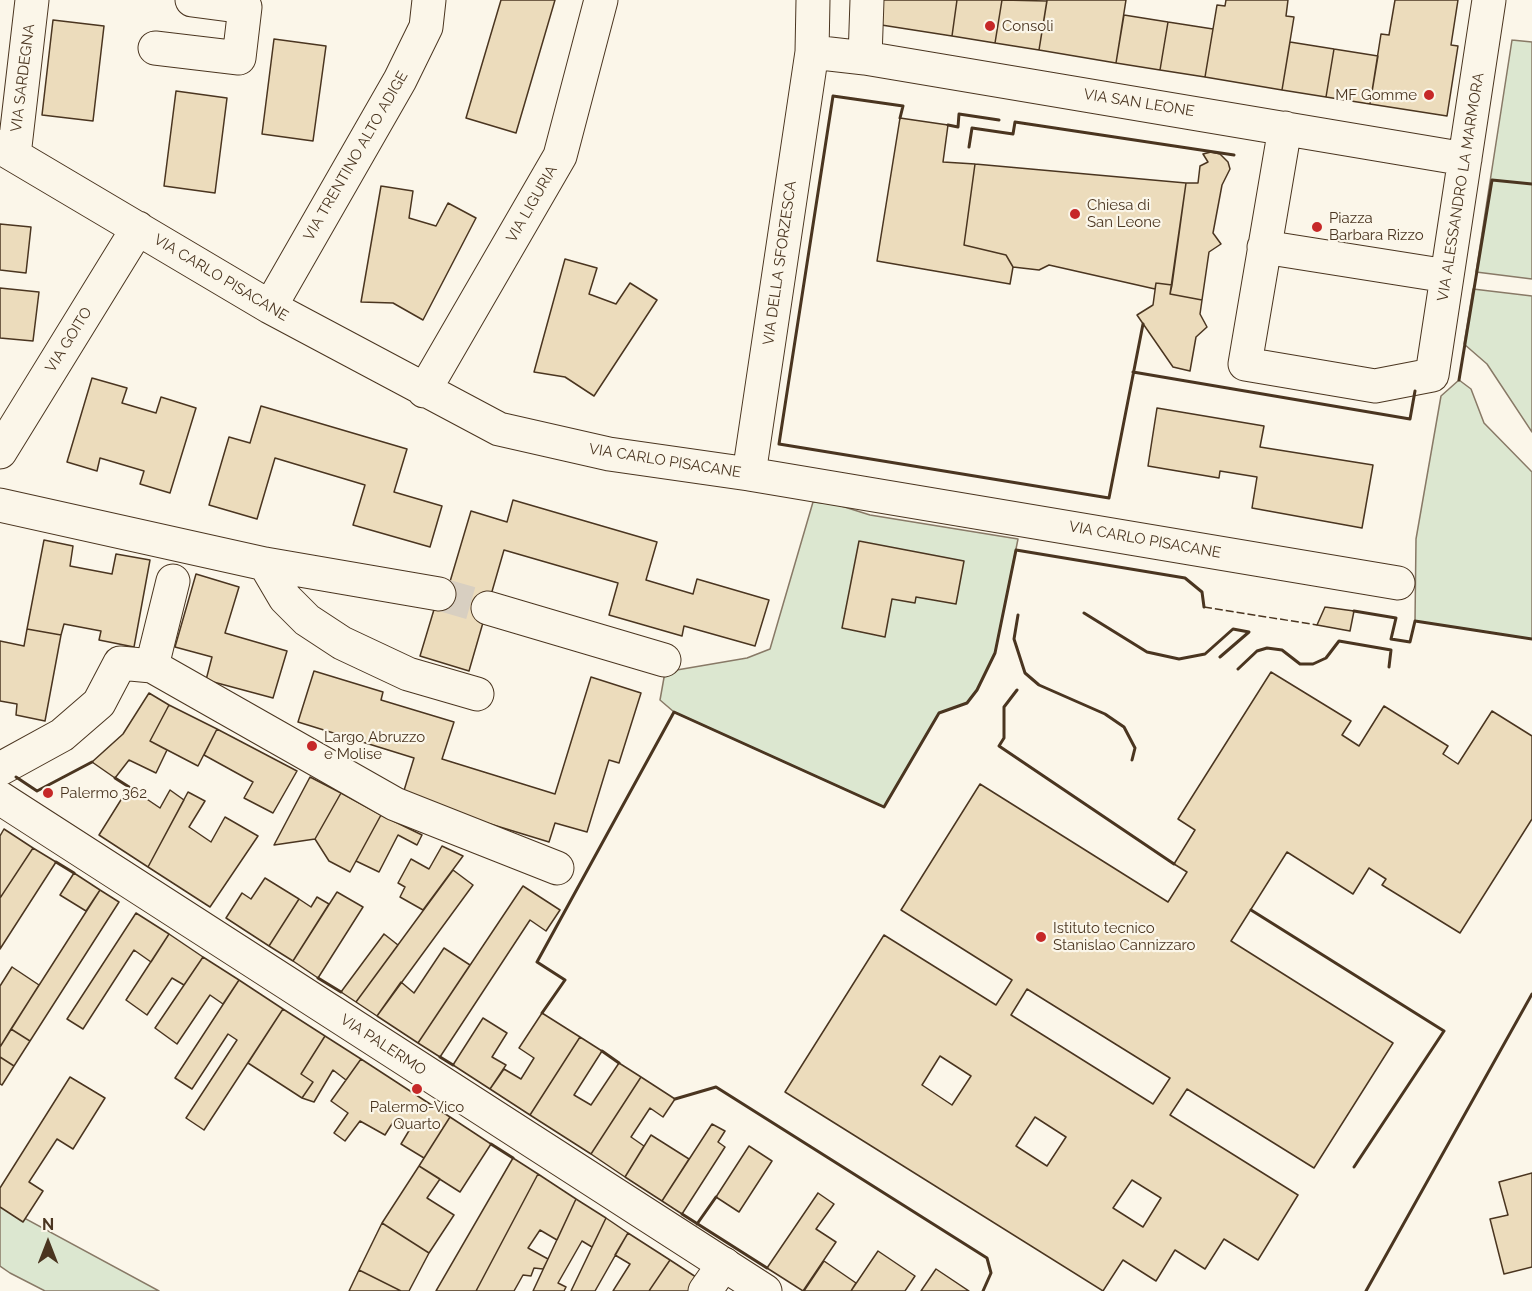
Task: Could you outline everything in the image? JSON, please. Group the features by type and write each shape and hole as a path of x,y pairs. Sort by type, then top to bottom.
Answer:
{"street":[{"name":"VIA SARDEGNA","path":"7,151 32,0"},
{"path":"155,48 238,58 245,7 192,0"},
{"name":"VIA TRENTINO ALTO ADIGE","path":"270,308 400,80 426,27 429,0"},
{"name":"VIA LIGURIA","path":"424,391 560,156 601,0"},
{"name":"VIA DELLA SFORZESCA","path":"749,474 812,52 813,0"},
{"path":"865,57 867,0"},
{"name":"VIA ALESSANDRO LA MARMORA","path":"1264,247 1245,364 1376,386 1432,375 1489,0"},
{"name":"VIA SAN LEONE","path":"812,52 865,57 1465,159"},
{"path":"1285,128 1264,247 1447,276"},
{"name":"VIA CARLO PISACANE","path":"7,151 270,308 499,429 609,454 749,474 1398,583"},
{"name":"VIA GOITO","path":"0,452 138,228"},
{"path":"0,505 265,564 439,594"},
{"path":"265,564 285,598 307,620 342,643 408,674 477,694"},
{"path":"152,666 173,581"},
{"path":"488,608 664,660"},
{"path":"0,769 62,735 99,703 120,663 152,666 395,804 557,868"},
{"name":"VIA PALERMO","path":"0,798 765,1291"},
{"path":"705,1291 724,1264"}],"green space":[{"path":"1512,40 1532,42 1532,279 1476,272"},
{"path":"1473,289 1532,296 1532,432 1487,364 1464,344"},
{"path":"1459,380 1471,389 1484,423 1532,472 1532,639 1415,621 1416,539 1441,396"},
{"path":"813,502 835,504 870,515 1018,539 995,653 977,690 967,703 939,713 884,807 674,712 660,700 665,672 747,658 770,649"},
{"path":"0,1205 159,1291 45,1291 10,1273 0,1266"}],"building":[{"path":"501,0 555,0 516,133 466,118"},
{"path":"878,0 957,0 952,36 875,24"},
{"path":"957,0 1002,0 995,43 952,36"},
{"path":"1002,0 1047,1 1039,50 995,43"},
{"path":"1047,0 1126,0 1116,63 1039,50"},
{"path":"1226,0 1288,0 1286,16 1294,17 1282,90 1205,77 1217,5 1225,6"},
{"path":"1395,0 1458,0 1451,45 1458,46 1447,116 1370,104 1381,34 1389,35"},
{"path":"1124,15 1168,22 1160,70 1116,63"},
{"path":"53,20 104,26 93,121 42,115"},
{"path":"1168,22 1213,29 1205,77 1160,70"},
{"path":"274,39 326,46 313,141 262,134"},
{"path":"1290,42 1334,49 1326,97 1282,90"},
{"path":"1334,49 1378,56 1370,104 1326,97"},
{"path":"176,91 227,98 215,193 164,186"},
{"path":"900,118 948,125 943,162 975,164 964,245 1006,255 1013,267 1010,284 877,261"},
{"path":"1211,152 1220,154 1228,162 1230,169 1222,185 1213,233 1221,244 1209,252 1202,300 1170,294 1186,183 1198,183 1200,166 1208,162 1203,154"},
{"name":"Chiesa di San Leone","path":"975,164 1186,183 1172,285 1156,283 1155,289 1049,265 1039,270 1013,267 1006,255 964,245"},
{"path":"381,186 413,191 409,218 436,226 448,203 476,218 423,320 393,303 361,302"},
{"path":"0,224 31,227 26,273 0,270"},
{"path":"565,259 597,268 589,294 616,304 630,283 657,300 594,396 565,377 534,372"},
{"path":"1156,283 1172,285 1170,294 1202,300 1200,314 1207,327 1196,337 1190,371 1173,367 1137,315 1153,305"},
{"path":"0,288 39,292 33,341 0,338"},
{"path":"92,378 127,388 122,403 156,413 161,397 196,408 170,493 140,484 144,471 100,458 97,471 67,462"},
{"path":"261,406 407,449 394,492 442,506 430,547 353,525 365,485 275,458 257,519 209,505 229,437 250,443"},
{"path":"1157,408 1264,426 1260,447 1373,465 1362,528 1252,508 1257,477 1220,471 1219,478 1148,466"},
{"path":"513,500 657,542 646,580 693,594 697,579 769,600 755,646 684,626 682,636 609,615 618,583 504,550 469,671 420,656 442,583 449,585 471,511 507,522"},
{"path":"44,540 73,546 70,566 112,574 116,554 150,560 134,647 99,640 101,631 64,624 61,635 27,629"},
{"path":"859,541 964,561 956,604 916,597 915,603 892,599 885,637 842,628"},
{"path":"196,574 239,587 225,633 287,651 273,698 206,680 212,657 175,647"},
{"path":"1325,607 1354,611 1350,631 1317,625"},
{"path":"27,629 61,635 45,721 16,715 17,704 0,701 0,641 24,646"},
{"path":"314,671 383,692 381,700 454,722 442,759 555,794 591,677 641,693 619,763 609,760 587,832 555,823 549,842 402,797 414,758 298,722"},
{"path":"1271,672 1351,721 1342,735 1359,746 1384,706 1448,746 1443,754 1458,764 1492,711 1532,736 1532,819 1460,933 1382,885 1386,879 1369,868 1353,894 1287,852 1231,941 1393,1043 1314,1168 1187,1089 1170,1115 1298,1195 1258,1260 1224,1239 1205,1269 1175,1250 1156,1281 1123,1260 1103,1291 785,1092 884,935 996,1005 1012,980 901,910 980,784 1168,902 1187,872 1174,864 1195,830 1178,819","holes":["1027,989 1170,1078 1153,1104 1011,1015","940,1056 971,1076 952,1105 922,1085","1035,1117 1066,1137 1047,1166 1016,1146","1132,1180 1161,1198 1143,1227 1113,1208"]},
{"path":"149,693 169,705 150,741 167,750 156,773 129,760 115,778 92,762 123,734"},
{"path":"169,705 217,729 198,766 150,741"},
{"path":"217,729 297,771 273,813 244,798 253,782 204,755"},
{"path":"310,777 341,793 315,839 274,845"},
{"path":"129,787 160,808 170,790 184,800 148,867 99,835"},
{"path":"188,792 205,801 189,827 211,842 225,817 258,836 210,907 148,867"},
{"path":"341,793 381,815 350,872 329,861 315,839"},
{"path":"381,815 422,835 417,845 398,835 379,872 356,861"},
{"path":"4,829 33,848 0,898 0,836"},
{"path":"442,846 463,856 423,910 400,897 405,887 398,883 411,859 429,869"},
{"path":"33,848 56,862 0,949 0,898"},
{"path":"453,870 473,885 377,1016 356,1002"},
{"path":"74,873 100,890 86,911 60,895"},
{"path":"265,878 299,899 269,946 226,918 242,893 251,899"},
{"path":"523,886 560,910 546,931 530,920 440,1057 418,1043"},
{"path":"100,890 119,902 30,1041 11,1029"},
{"path":"337,892 363,907 318,978 293,961"},
{"path":"317,897 329,904 293,961 269,946 299,899 311,907"},
{"path":"136,913 169,934 151,962 134,950 83,1029 67,1019"},
{"path":"169,934 203,957 184,985 172,978 147,1015 126,1000"},
{"path":"384,934 398,945 356,1002 341,992"},
{"path":"444,948 470,965 418,1043 377,1016 401,982 414,993"},
{"path":"203,957 239,980 223,1004 210,995 177,1044 155,1028"},
{"path":"12,967 39,985 0,1047 0,986"},
{"path":"239,980 283,1009 204,1130 186,1118 237,1040 228,1034 192,1089 175,1078"},
{"path":"283,1009 325,1036 301,1074 313,1082 302,1098 248,1063"},
{"path":"542,1013 580,1037 530,1115 490,1089 504,1069 521,1079 534,1058 519,1048"},
{"path":"483,1018 507,1033 492,1057 506,1065 490,1089 453,1065"},
{"path":"11,1029 30,1041 14,1066 0,1057 0,1047"},
{"path":"325,1036 361,1059 346,1080 333,1070 314,1102 302,1098 313,1082 301,1074"},
{"path":"580,1037 602,1051 574,1095 591,1105 619,1063 641,1077 591,1154 530,1115"},
{"path":"0,1057 14,1066 2,1085 0,1084"},
{"path":"361,1059 450,1117 424,1158 401,1144 410,1129 395,1119 385,1135 360,1121 345,1141 334,1133 348,1113 331,1101"},
{"path":"70,1077 105,1098 73,1149 57,1139 29,1182 43,1191 23,1222 0,1207 0,1188"},
{"path":"641,1077 675,1099 663,1117 650,1108 631,1137 644,1146 625,1177 591,1154"},
{"path":"450,1117 491,1144 460,1192 419,1166"},
{"path":"712,1124 725,1131 718,1142 725,1147 682,1214 662,1201"},
{"path":"651,1135 689,1159 662,1201 625,1177"},
{"path":"749,1146 772,1161 739,1212 716,1197"},
{"path":"513,1158 538,1174 476,1291 436,1291"},
{"path":"419,1166 440,1179 427,1198 454,1215 429,1253 382,1223"},
{"path":"1532,1173 1532,1267 1504,1274 1490,1219 1508,1215 1499,1182"},
{"path":"538,1174 576,1199 557,1240 540,1230 528,1248 548,1259 543,1269 534,1268 531,1276 523,1275 514,1291 476,1291"},
{"path":"818,1193 834,1204 816,1229 836,1242 803,1291 767,1268"},
{"path":"576,1199 606,1218 592,1247 582,1241 558,1283 566,1287 564,1291 533,1291"},
{"path":"606,1218 628,1233 595,1291 571,1291"},
{"path":"382,1223 429,1253 409,1291 401,1291 359,1270"},
{"path":"628,1233 670,1260 649,1291 613,1291 630,1264 615,1255"},
{"path":"878,1251 915,1276 905,1291 851,1291"},
{"path":"670,1260 699,1279 690,1291 649,1291"},
{"path":"824,1261 856,1283 851,1291 804,1291"},
{"path":"936,1269 969,1291 921,1291"},
{"path":"359,1270 401,1291 349,1291"}],"tunnel":[{"path":"439,594 488,608"}],"fence":[{"path":"1204,607 1317,625"}],"wall":[{"path":"900,118 903,106 833,96 779,444 1109,498 1143,324"},
{"path":"948,125 958,127 959,114 999,120"},
{"path":"969,147 972,128 1013,134 1015,122 1234,155"},
{"path":"1459,380 1492,180 1532,184"},
{"path":"1133,372 1410,419 1415,391"},
{"path":"542,1013 565,980 537,962 674,712 884,807 939,713 967,703 977,690 995,653 1016,550 1185,578 1202,592 1204,607"},
{"path":"1354,611 1396,618 1391,639 1410,642 1415,621 1532,639"},
{"path":"1084,613 1147,652 1179,659 1205,654 1233,629 1249,632 1220,657"},
{"path":"1018,615 1014,639 1025,673 1039,685 1105,714 1124,727 1135,748 1132,760"},
{"path":"1238,669 1257,651 1267,648 1282,650 1300,664 1313,664 1326,658 1339,641 1391,650 1389,667"},
{"path":"1017,690 1004,707 1004,738 999,746 1174,864"},
{"path":"16,777 37,791 92,762"},
{"path":"115,778 129,787"},
{"path":"56,862 74,873"},
{"path":"1251,910 1444,1031 1354,1167"},
{"path":"318,978 341,992"},
{"path":"1366,1291 1532,994"},
{"path":"602,1051 619,1063"},
{"path":"440,1057 453,1065"},
{"path":"675,1099 716,1087 987,1258 991,1273 983,1291"},
{"path":"491,1144 513,1158"},
{"path":"697,1224 716,1197"},
{"path":"682,1214 767,1268"}],"place":[{"name":"Consoli","path":"990,26"},
{"name":"MF Gomme","path":"1429,95"},
{"name":"Chiesa di San Leone","path":"1075,214"},
{"name":"Piazza Barbara Rizzo","path":"1317,227"},
{"name":"Largo Abruzzo e Molise","path":"312,746"},
{"name":"Palermo 362","path":"48,793"},
{"name":"Istituto tecnico Stanislao Cannizzaro","path":"1041,937"},
{"name":"Palermo-Vico Quarto","path":"417,1089"}]}
